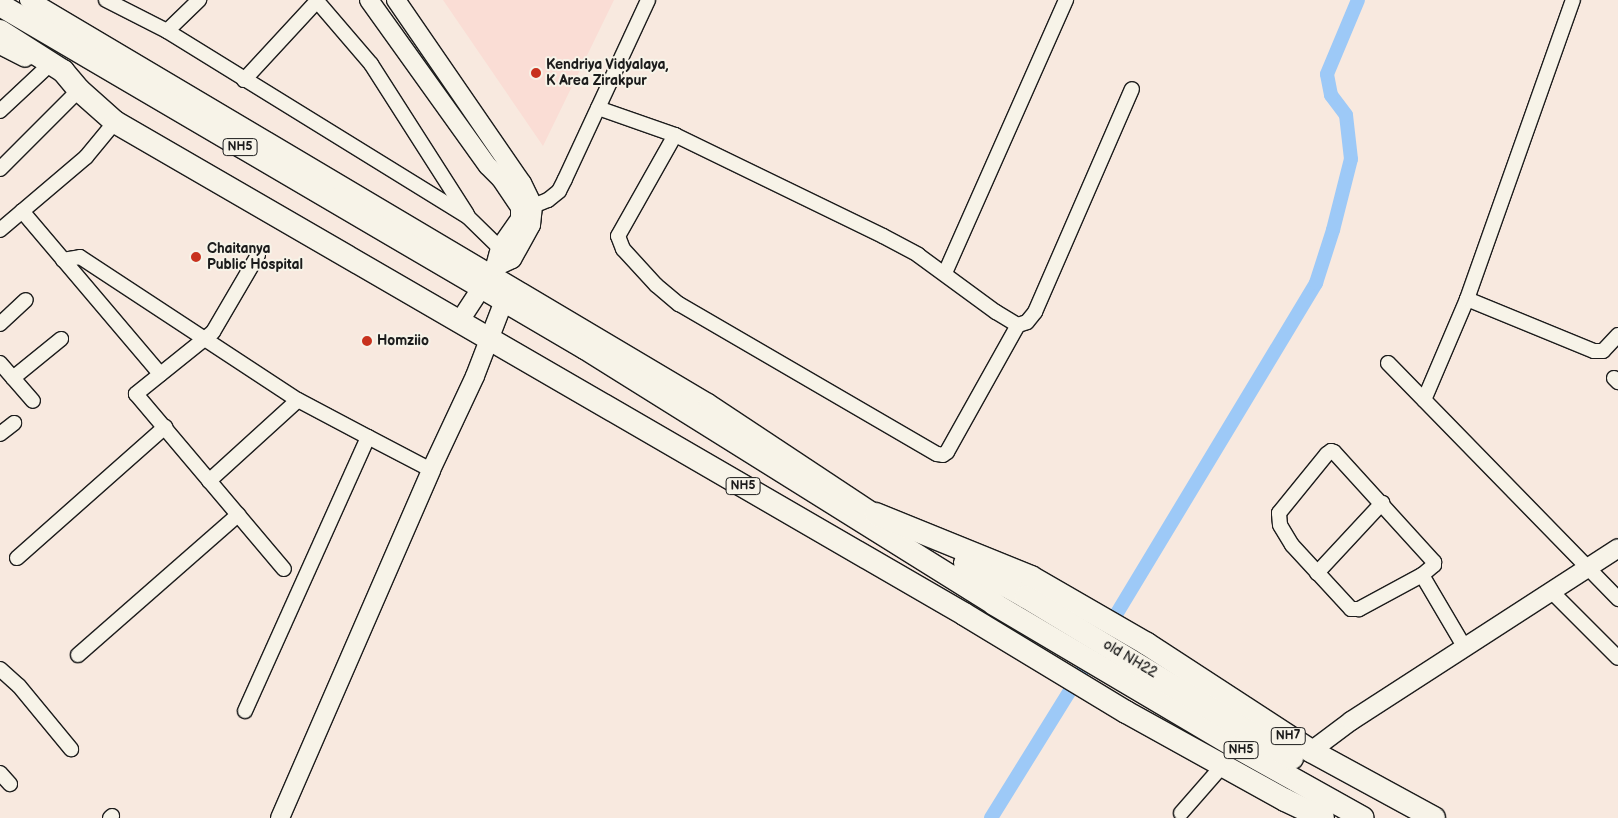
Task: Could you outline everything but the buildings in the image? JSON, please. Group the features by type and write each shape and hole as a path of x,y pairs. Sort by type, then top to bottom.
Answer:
{"highway":[{"name":"NH5","path":"0,5 489,276 504,301 865,515 1014,616 1126,670 1236,747 1363,818"},
{"name":"NH5","path":"0,31 54,70 115,122 996,634 1113,704 1323,818"},
{"name":"NH7","path":"865,515 1031,588 1147,644 1311,751 1434,818"},
{"name":"old NH22","path":"1031,588 1126,670 1400,818"}],"street":[{"path":"29,0 489,276 708,403 865,515"},
{"path":"106,0 167,31 468,217 506,253"},
{"path":"167,31 199,0"},
{"path":"369,0 477,152 520,207 520,219 506,253"},
{"path":"396,0 522,184 532,206 530,225 489,276 459,322"},
{"path":"532,206 548,200 559,191 648,0"},
{"path":"945,273 1066,0"},
{"path":"1424,400 1467,299 1573,0"},
{"path":"244,80 316,1 372,64 468,217"},
{"path":"0,45 54,70 0,111"},
{"path":"0,170 79,90"},
{"path":"598,108 675,135 884,236 945,273 996,312 1018,324 1027,322 1034,312 1132,90"},
{"path":"0,230 86,157 115,122"},
{"path":"675,135 618,236 623,250 656,286 679,304 937,454 947,452 1018,324"},
{"path":"22,211 160,374"},
{"path":"258,255 213,332 136,394 284,569"},
{"path":"64,260 80,257 298,400 431,470"},
{"path":"1467,299 1594,350 1603,351 1618,335"},
{"path":"0,324 26,300"},
{"path":"280,818 489,340 504,301"},
{"path":"14,378 61,339"},
{"path":"1388,362 1618,599"},
{"path":"0,363 33,401"},
{"path":"209,481 298,400"},
{"path":"0,434 14,423"},
{"path":"17,558 165,427"},
{"path":"245,711 368,437"},
{"path":"1331,451 1344,460 1382,503 1434,562 1434,565 1422,575 1359,609 1351,609 1292,545 1280,525 1279,513 1326,454 1331,451"},
{"path":"1318,573 1382,503"},
{"path":"78,655 238,515"},
{"path":"1311,751 1351,721 1618,548"},
{"path":"1422,575 1465,648"},
{"path":"1552,592 1618,658"},
{"path":"0,669 19,686 71,749"},
{"path":"1181,813 1223,765"},
{"path":"0,772 10,784"}],"shaded area":[{"name":"Kendriya Vidyalaya, K Area Zirakpur","path":"443,0 614,0 543,146"}],"waterway":[{"path":"1108,628 1316,283 1333,230 1351,159 1346,115 1331,95 1327,74 1358,0"},
{"path":"991,818 1092,655"}],"place":[{"name":"Kendriya Vidyalaya, K Area Zirakpur","path":"536,73"},
{"name":"Chaitanya Public Hospital","path":"196,257"},
{"name":"Homziio","path":"367,341"}]}
